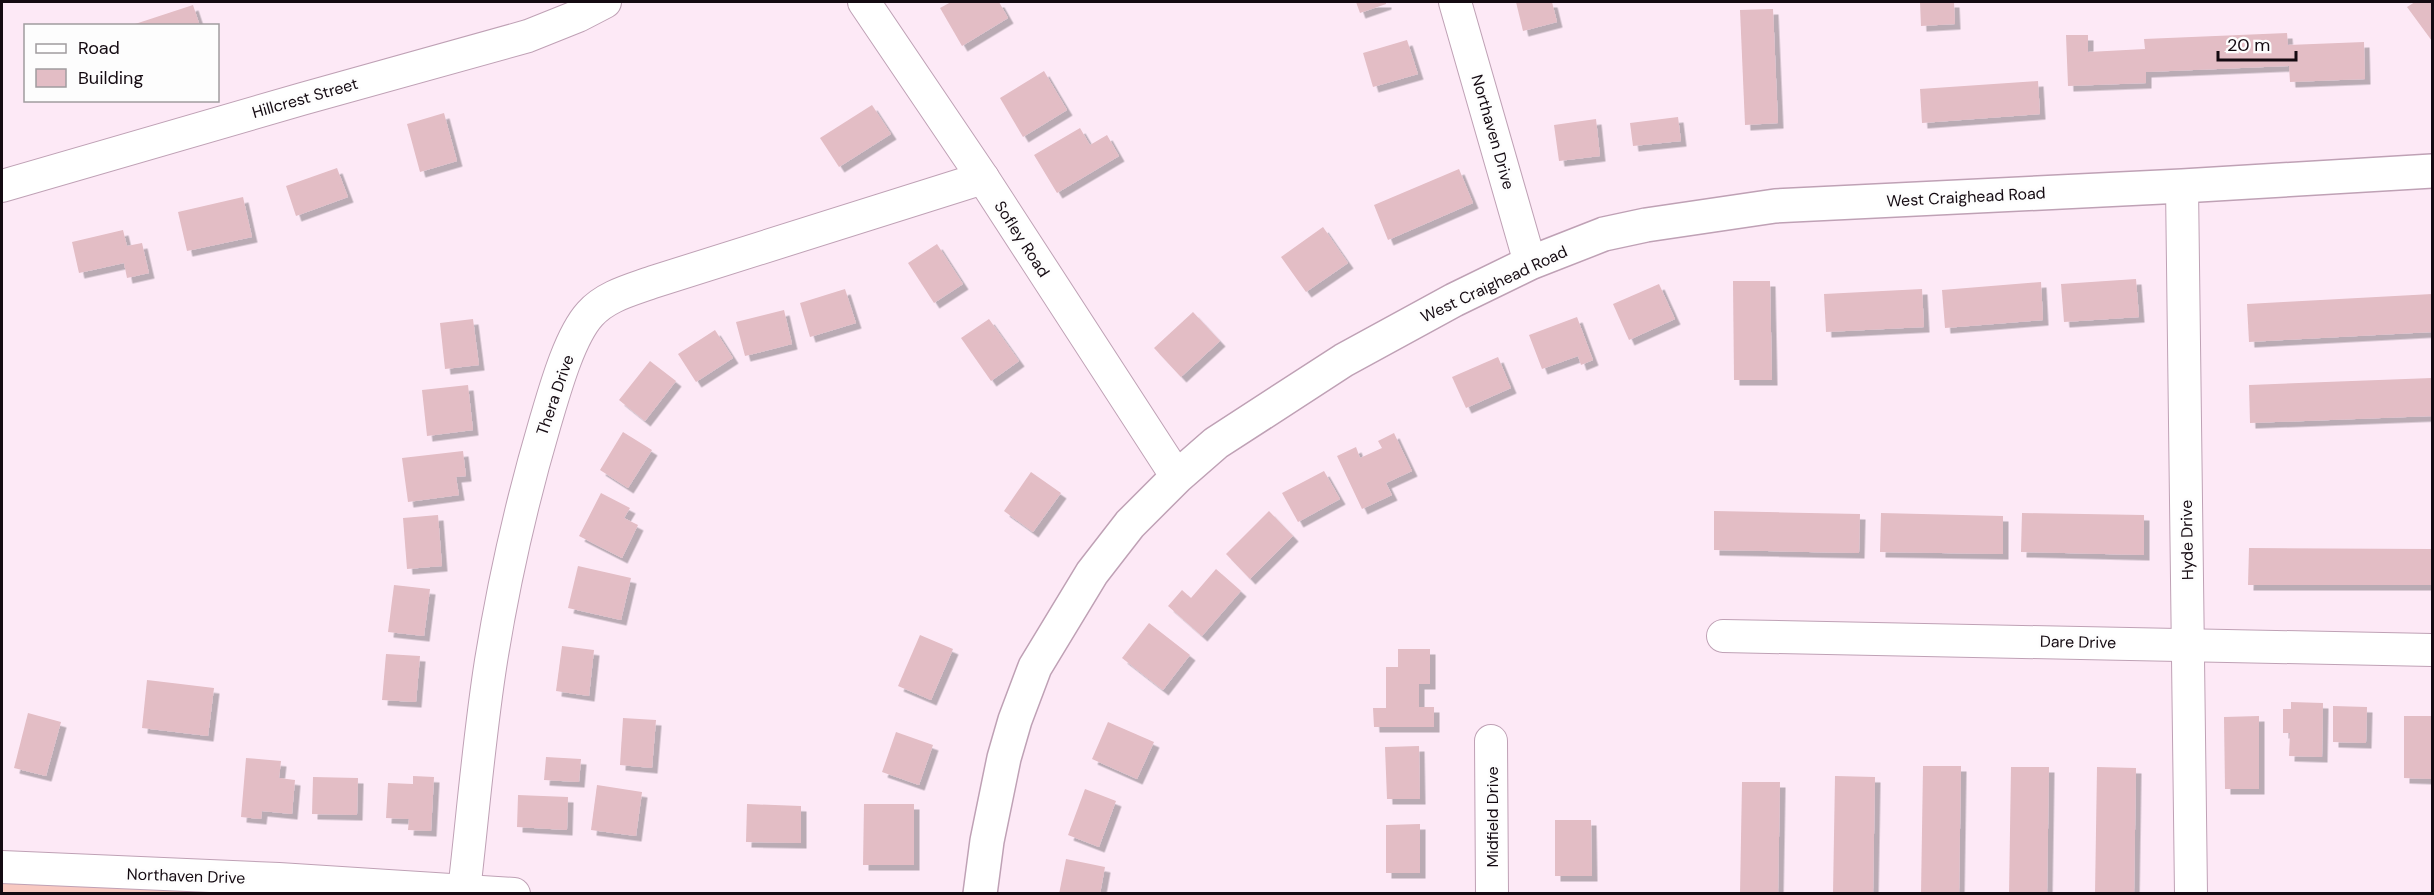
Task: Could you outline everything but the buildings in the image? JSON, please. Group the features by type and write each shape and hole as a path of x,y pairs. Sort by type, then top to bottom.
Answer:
{"street":[{"name":"Hillcrest Street","path":"2,186 528,36 578,16 605,2"},
{"name":"Sofley Road","path":"864,2 983,178 1177,477"},
{"name":"Northaven Drive","path":"1455,2 1530,263"},
{"name":"West Craighead Road","path":"980,894 987,841 1004,758 1015,720 1035,667 1092,573 1130,524 1177,477 1216,443 1344,360 1454,300 1530,263 1604,234 1656,223 1775,206 2433,171"},
{"name":"Thera Drive","path":"464,891 490,664 506,578 529,478 552,399 576,335 588,315 617,295 653,282 983,178"},
{"name":"Hyde Drive","path":"2182,186 2191,894"},
{"name":"Dare Drive","path":"1723,636 2433,650"},
{"name":"Midfield Drive","path":"1491,741 1492,894"},
{"name":"Northaven Drive","path":"2,867 279,879 514,894"}],"shaded area":[{"path":"2,881 220,893 2,893"}]}
